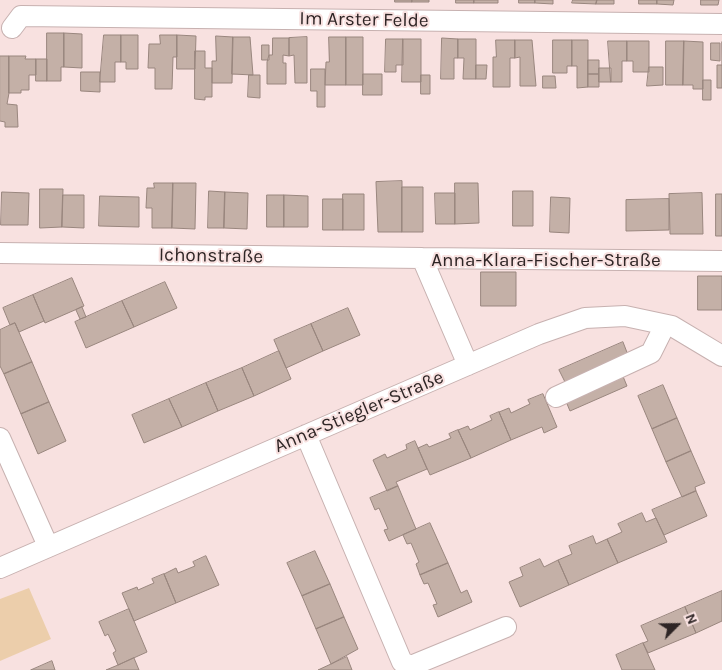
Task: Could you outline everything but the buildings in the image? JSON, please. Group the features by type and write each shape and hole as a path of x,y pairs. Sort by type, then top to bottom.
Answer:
{"street":[{"name":"Im Arster Felde","path":"12,28 21,16 722,24"},
{"name":"Ichonstraße","path":"0,253 422,258"},
{"name":"Anna-Klara-Fischer-Straße","path":"468,365 422,258 722,261"},
{"name":"Anna-Stiegler-Straße","path":"0,568 539,334 585,318 625,316 672,326 722,356"},
{"path":"556,396 651,353 665,325"},
{"path":"306,435 399,655 406,666 411,666 506,627"},
{"path":"0,438 48,546"}],"shaded area":[{"path":"29,588 51,639 0,661 0,599"}]}
